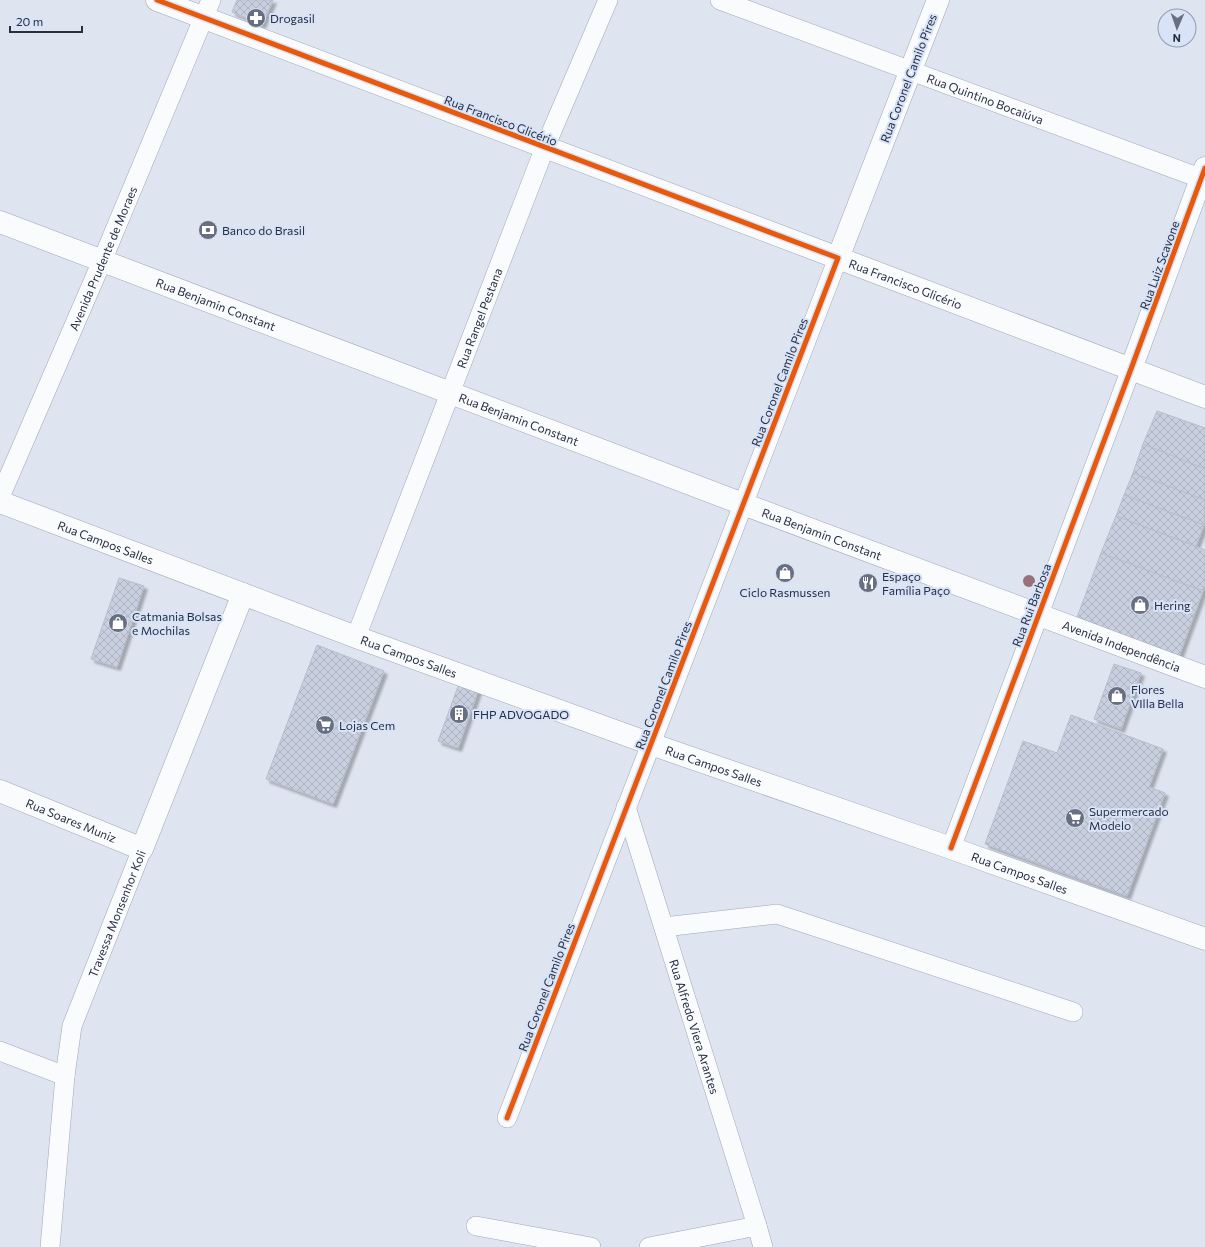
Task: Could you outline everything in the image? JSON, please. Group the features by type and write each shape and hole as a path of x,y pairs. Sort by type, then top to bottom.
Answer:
{"main road":[{"name":"Rua Francisco Glicério","path":"157,0 208,9 545,147 1205,397"},
{"name":"Rua Coronel Camilo Pires","path":"838,258 938,0"},
{"name":"Rua Luiz Scavone","path":"1131,369 1204,176"},
{"name":"Rua Benjamin Constant","path":"0,222 450,394 1038,615"},
{"name":"Rua Campos Salles","path":"0,502 356,637 652,744 951,848 1205,939"},
{"name":"Travessa Monsenhor Koli","path":"142,849 243,594"},
{"name":"Avenida Independência","path":"1038,615 1205,677"},
{"name":"Rua Soares Muniz","path":"0,791 142,849"}],"street":[{"name":"Rua Rangel Pestana","path":"356,637 545,147 608,0"},
{"name":"Rua Quintino Bocaiúva","path":"720,0 911,71 1204,176"},
{"name":"Avenida Prudente de Moraes","path":"0,497 102,261 208,9"},
{"name":"Rua Coronel Camilo Pires","path":"507,1118 838,258"},
{"name":"Rua Rui Barbosa","path":"951,848 1131,369"},
{"name":"Rua Alfredo Viera Arantes","path":"626,807 758,1226 762,1247"},
{"name":"Travessa Monsenhor Koli","path":"50,1247 65,1076 72,1026 142,849"},
{"path":"664,927 777,914 1073,1012"},
{"path":"0,1051 65,1076"},
{"path":"476,1226 591,1247"},
{"path":"649,1247 758,1226"}],"building":[{"name":"Drogasil","path":"237,0 273,0 262,25 232,12"},
{"path":"1157,411 1205,428 1205,469 1143,444"},
{"path":"1143,444 1205,469 1205,500 1133,473"},
{"path":"1133,473 1205,500 1204,525 1124,495"},
{"path":"1124,495 1204,525 1196,546 1116,516"},
{"path":"1116,516 1205,550 1205,587 1203,591 1101,553"},
{"name":"Hering","path":"1101,553 1203,591 1178,659 1076,620"},
{"name":"Catmania Bolsas e Mochilas","path":"119,578 144,586 117,667 91,659"},
{"name":"Lojas Cem","path":"317,645 384,671 333,804 266,779"},
{"name":"Flores VIlla Bella","path":"1114,664 1141,673 1121,729 1094,719"},
{"name":"FHP ADVOGADO","path":"460,681 479,688 458,748 438,741"},
{"name":"Supermercado Modelo","path":"1071,715 1163,749 1149,787 1165,793 1127,896 985,844 1023,741 1057,753"}],"cycle path":[{"path":"157,0 838,258 507,1118"},
{"path":"951,848 1205,168"}],"place":[{"name":"Drogasil","path":"256,18"},
{"name":"Banco do Brasil","path":"208,230"},
{"name":"Ciclo Rasmussen","path":"785,573"},
{"name":"Espaço Família Paço","path":"868,583"},
{"name":"Hering","path":"1140,605"},
{"name":"Catmania Bolsas e Mochilas","path":"118,623"},
{"name":"Flores VIlla Bella","path":"1117,696"},
{"name":"FHP ADVOGADO","path":"459,714"},
{"name":"Lojas Cem","path":"325,725"},
{"name":"Supermercado Modelo","path":"1075,818"}]}
